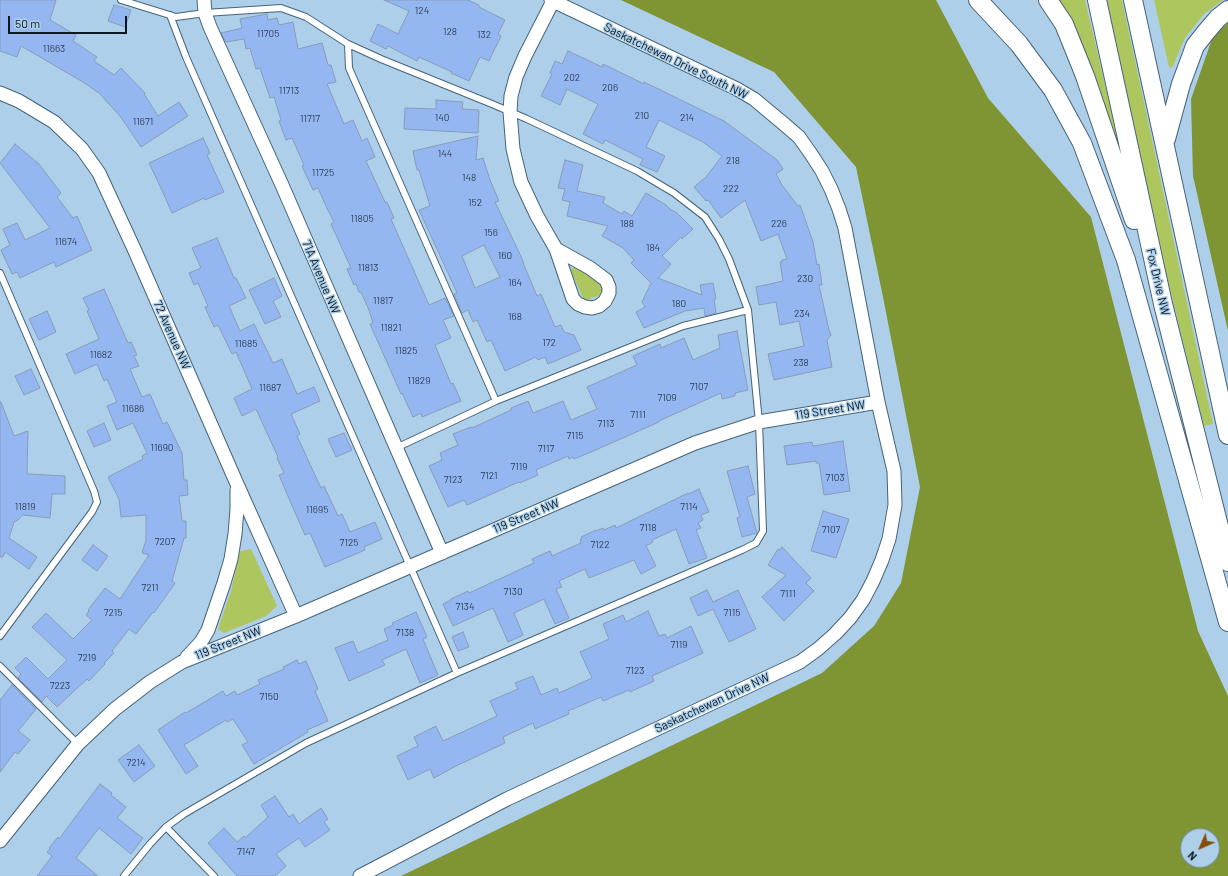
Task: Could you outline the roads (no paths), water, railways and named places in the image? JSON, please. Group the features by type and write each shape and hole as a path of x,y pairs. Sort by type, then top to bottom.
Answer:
{"main road":[{"path":"978,0 1019,44 1053,90 1082,143 1126,260 1228,622"},
{"path":"1048,0 1064,24 1085,76 1163,304"},
{"name":"Fox Drive NW","path":"1097,0 1163,304 1228,562"},
{"path":"1133,0 1228,434"},
{"path":"1165,144 1180,84 1195,46 1218,18 1228,10"}],"street":[{"name":"Saskatchewan Drive South NW","path":"556,249 590,268 606,280 609,287 609,293 605,301 600,306 592,308 578,304 573,299 556,249 537,216 522,182 513,149 510,112 511,96 516,77 552,0 737,89 769,111 798,137 822,171 831,189 845,228 878,402"},
{"name":"71A Avenue NW","path":"204,6 442,553"},
{"name":"72 Avenue NW","path":"0,93 19,101 54,122 82,149 99,173 135,251 296,616"},
{"name":"119 Street NW","path":"0,841 78,744 115,709 150,682 182,662 296,616 695,443 759,422 878,402"},
{"name":"Saskatchewan Drive NW","path":"360,876 507,799 800,662 835,634 850,618 873,581 889,539 895,494 894,471 878,402"},
{"name":"119 Street NW","path":"182,662 193,652 205,635 219,600 231,559 235,534 237,484"}],"lane":[{"path":"120,0 176,17 204,6 280,8 306,17 348,44 381,60 510,112 637,171 674,193 705,217 719,239 729,259 748,310 759,422 763,531 756,543 742,550 457,673 306,743 212,797 166,827 124,876"},
{"path":"170,15 192,72 457,673"},
{"path":"348,44 349,68 496,401"},
{"path":"0,273 94,491 97,502 92,512 0,636"},
{"path":"396,448 496,401 682,326 748,310"},
{"path":"0,666 78,744"},
{"path":"166,827 214,876"}]}
